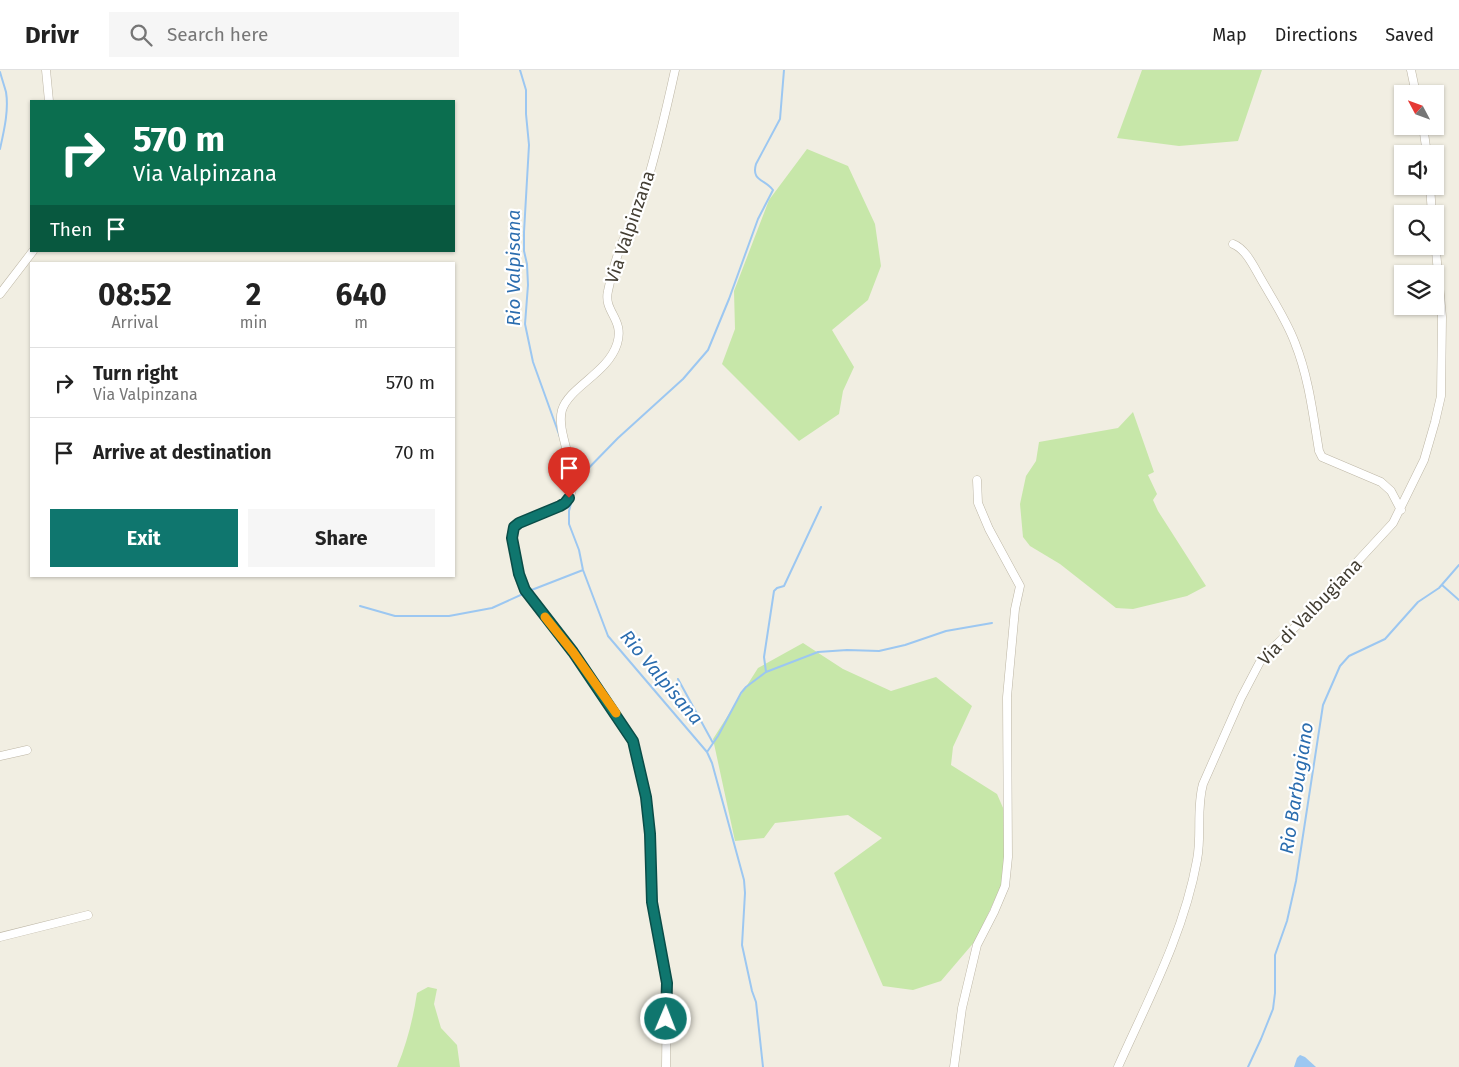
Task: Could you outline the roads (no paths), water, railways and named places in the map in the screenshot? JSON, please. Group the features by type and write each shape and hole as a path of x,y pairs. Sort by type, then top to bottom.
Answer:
{"street":[{"path":"46,70 49,100"},
{"name":"Via Valpinzana","path":"666,1067 667,983 652,902 650,834 646,797 633,741 573,652 525,590 519,574 512,533 514,527 519,523 560,506 569,498 572,480 571,466 561,430 560,416 565,403 606,363 614,353 617,344 619,334 617,320 610,310 607,296 612,273 622,244 640,207 660,140 675,70"},
{"path":"1411,70 1414,85"},
{"path":"1233,244 1240,247 1253,266 1286,322 1295,343 1311,400 1319,451 1322,457 1381,482 1391,491 1401,510"},
{"path":"0,294 32,252"},
{"name":"Via di Valbugiana","path":"1118,1067 1173,944 1197,859 1200,835 1199,798 1241,698 1262,658 1307,616 1394,523 1424,460 1441,396 1442,317 1436,255"},
{"path":"954,1067 962,1008 977,945 1005,886 1008,858 1007,697 1015,609 1020,586 988,528 978,503 977,480"},
{"path":"0,756 26,750"},
{"path":"0,937 88,915"}],"water":[{"path":"1300,1055 1305,1057 1316,1067 1294,1067"}],"waterway":[{"name":"Rio Valpisana","path":"520,70 526,90 529,145 524,232 528,285 525,324 533,362 560,437"},
{"path":"576,481 618,438 683,379 708,350 758,219 773,190 757,177 755,170 756,164 780,119 784,70"},
{"path":"0,72 6,92 7,106 0,149"},
{"name":"Rio Valpisana","path":"574,492 569,511 569,524 579,550 583,570 608,636 707,752 712,763 744,880 742,945 756,1002 763,1067"},
{"path":"766,672 764,657 774,591 784,586 821,507"},
{"name":"Rio Barbugiano","path":"1248,1067 1273,1009 1275,955 1287,921 1296,881 1323,705 1340,666 1349,656 1385,639 1418,602 1439,588 1459,565"},
{"path":"529,591 583,570"},
{"path":"1442,585 1459,600"},
{"path":"360,606 395,616 449,616 492,608 525,593"},
{"path":"707,752 718,736 741,693 766,672 818,652 847,650 879,651 905,645 946,631 992,623"},
{"path":"678,679 713,743"}]}
